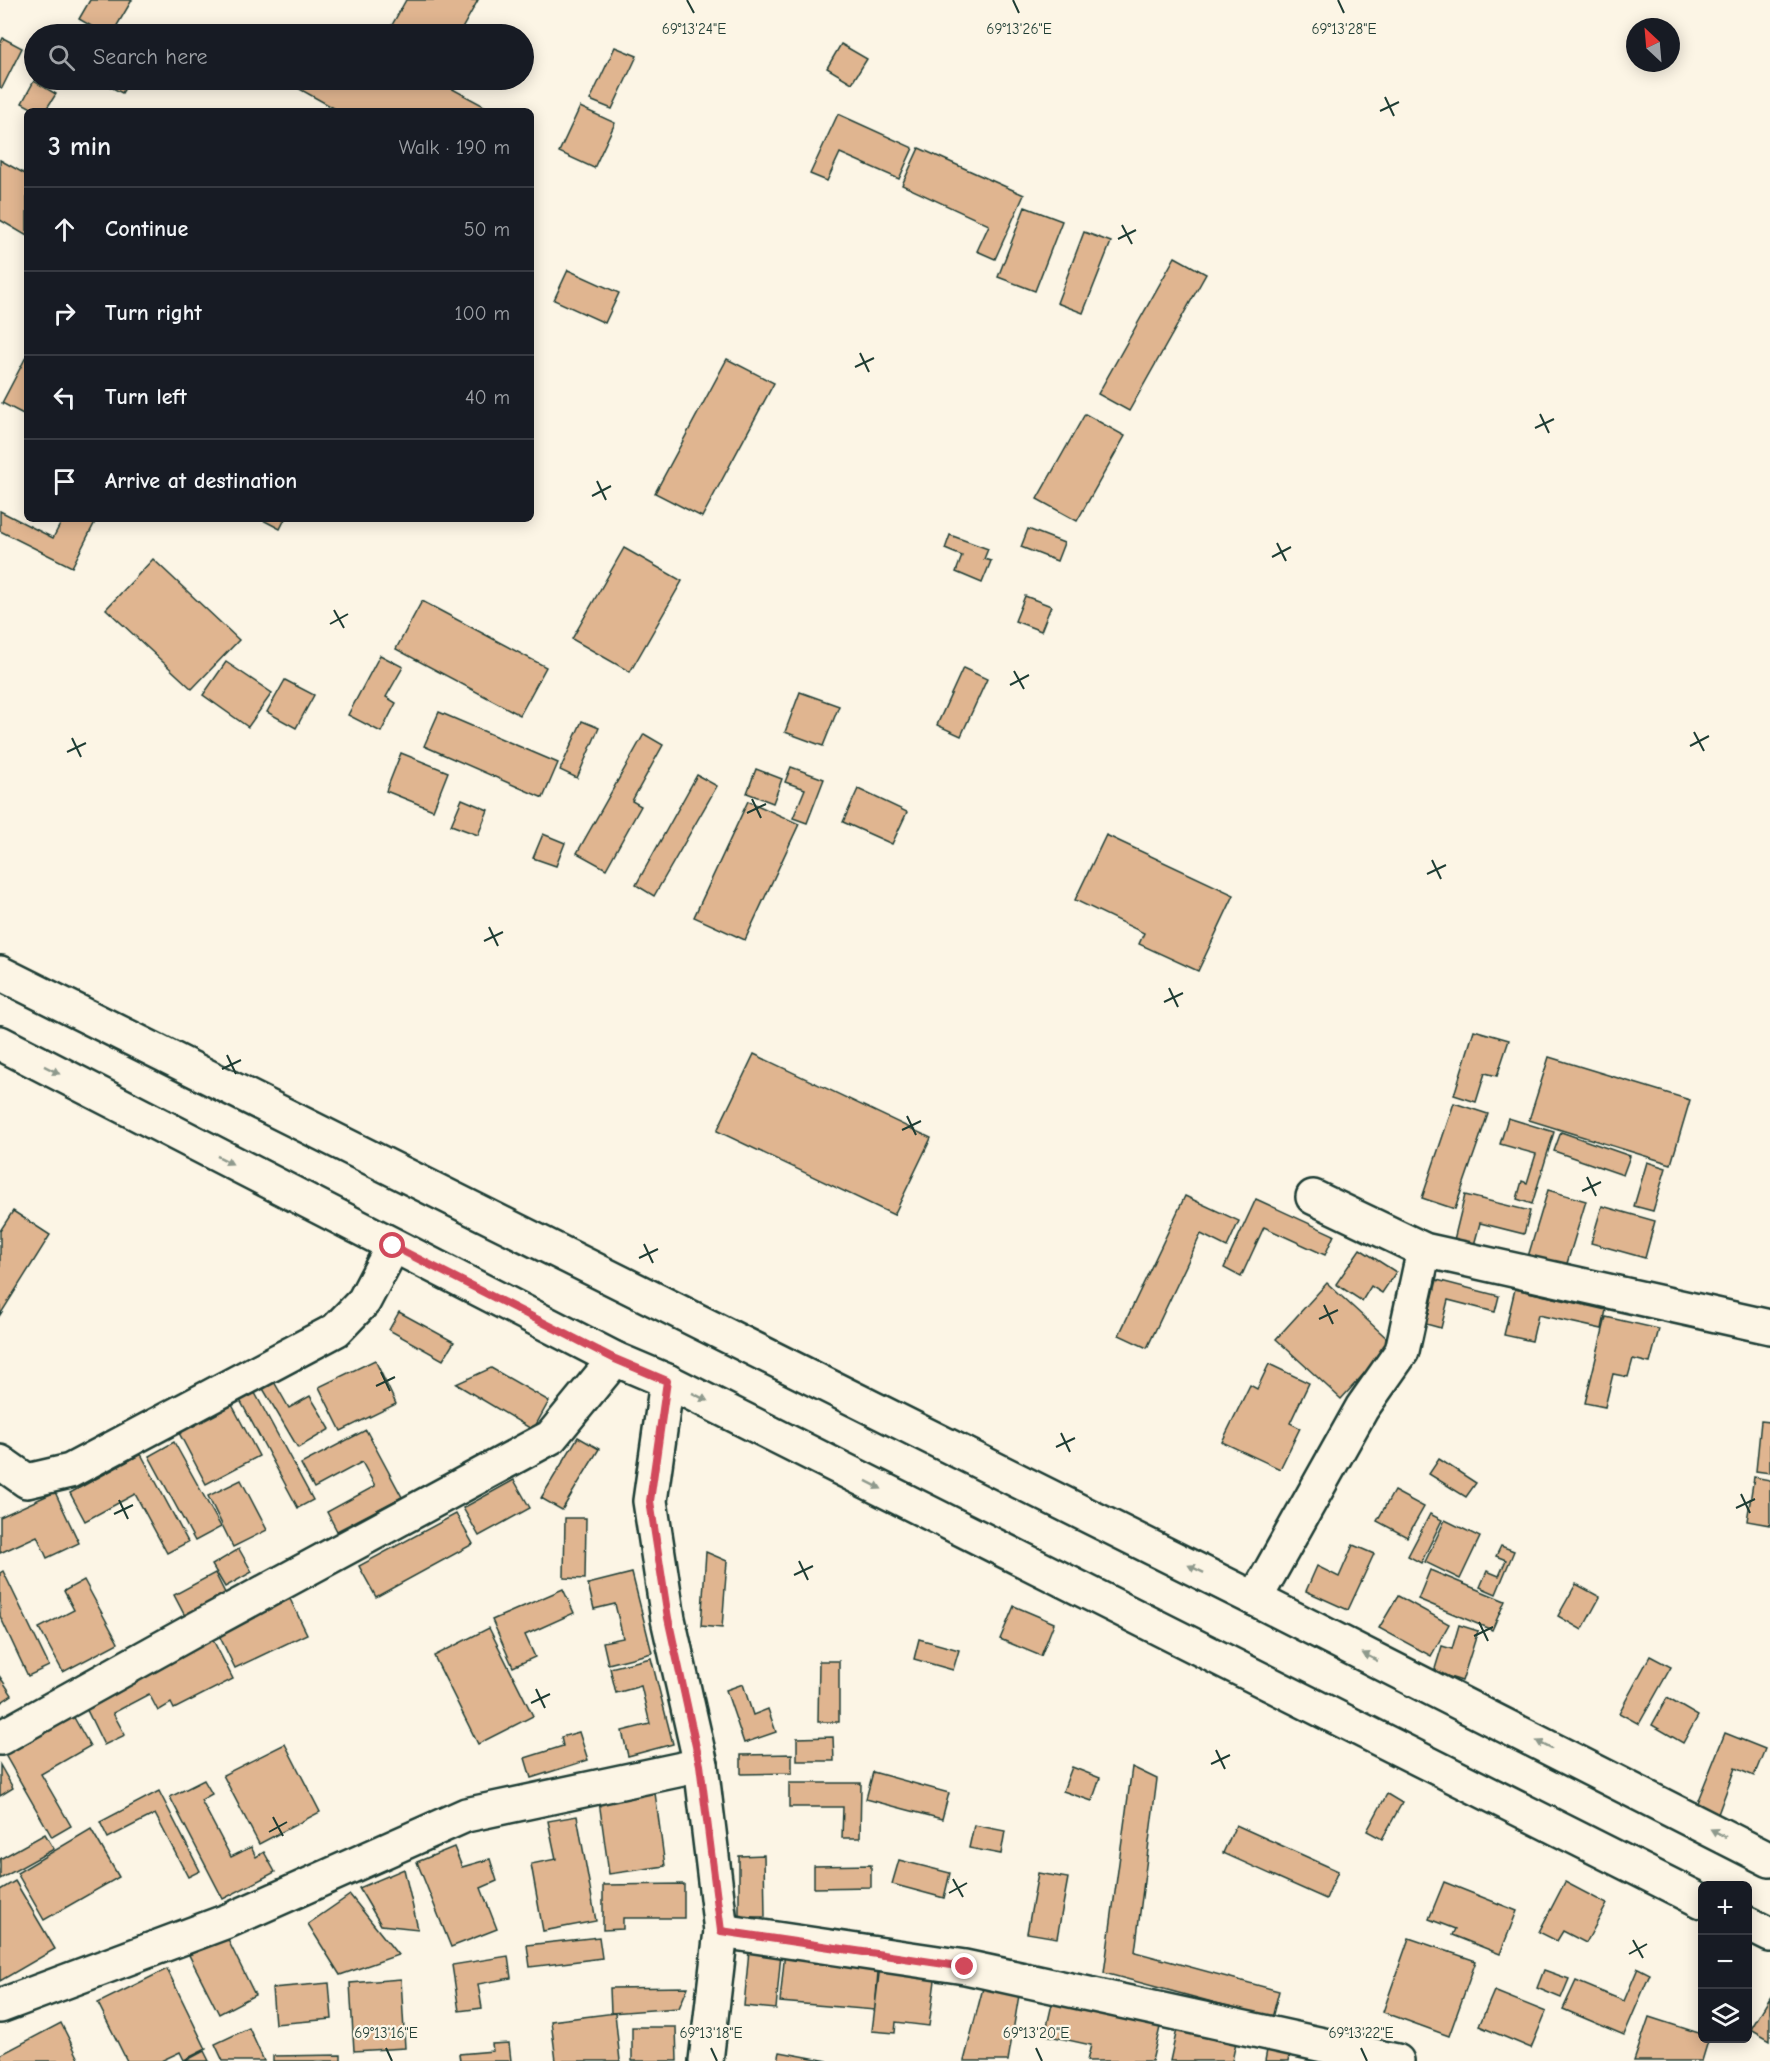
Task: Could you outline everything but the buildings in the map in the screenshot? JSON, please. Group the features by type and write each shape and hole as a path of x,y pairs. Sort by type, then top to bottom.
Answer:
{"street":[{"path":"0,973 1255,1599 1770,1860"},
{"path":"0,1043 615,1359 667,1381 1698,1899"},
{"path":"1313,1197 1424,1250 1770,1327"},
{"path":"0,1462 27,1481 70,1471 336,1330 364,1301 393,1246"},
{"path":"1255,1599 1362,1407 1402,1350 1424,1250"},
{"path":"0,1738 551,1437 615,1359"},
{"path":"667,1381 650,1501 668,1618 700,1765 721,1931 706,2061"},
{"path":"0,2006 230,1920 466,1815 700,1765"},
{"path":"1752,1926 1770,1935"},
{"path":"721,1931 965,1967 1397,2061"}],"route":[{"path":"393,1246 615,1359 667,1381 650,1501 668,1618 700,1765 721,1931 965,1967"}]}
